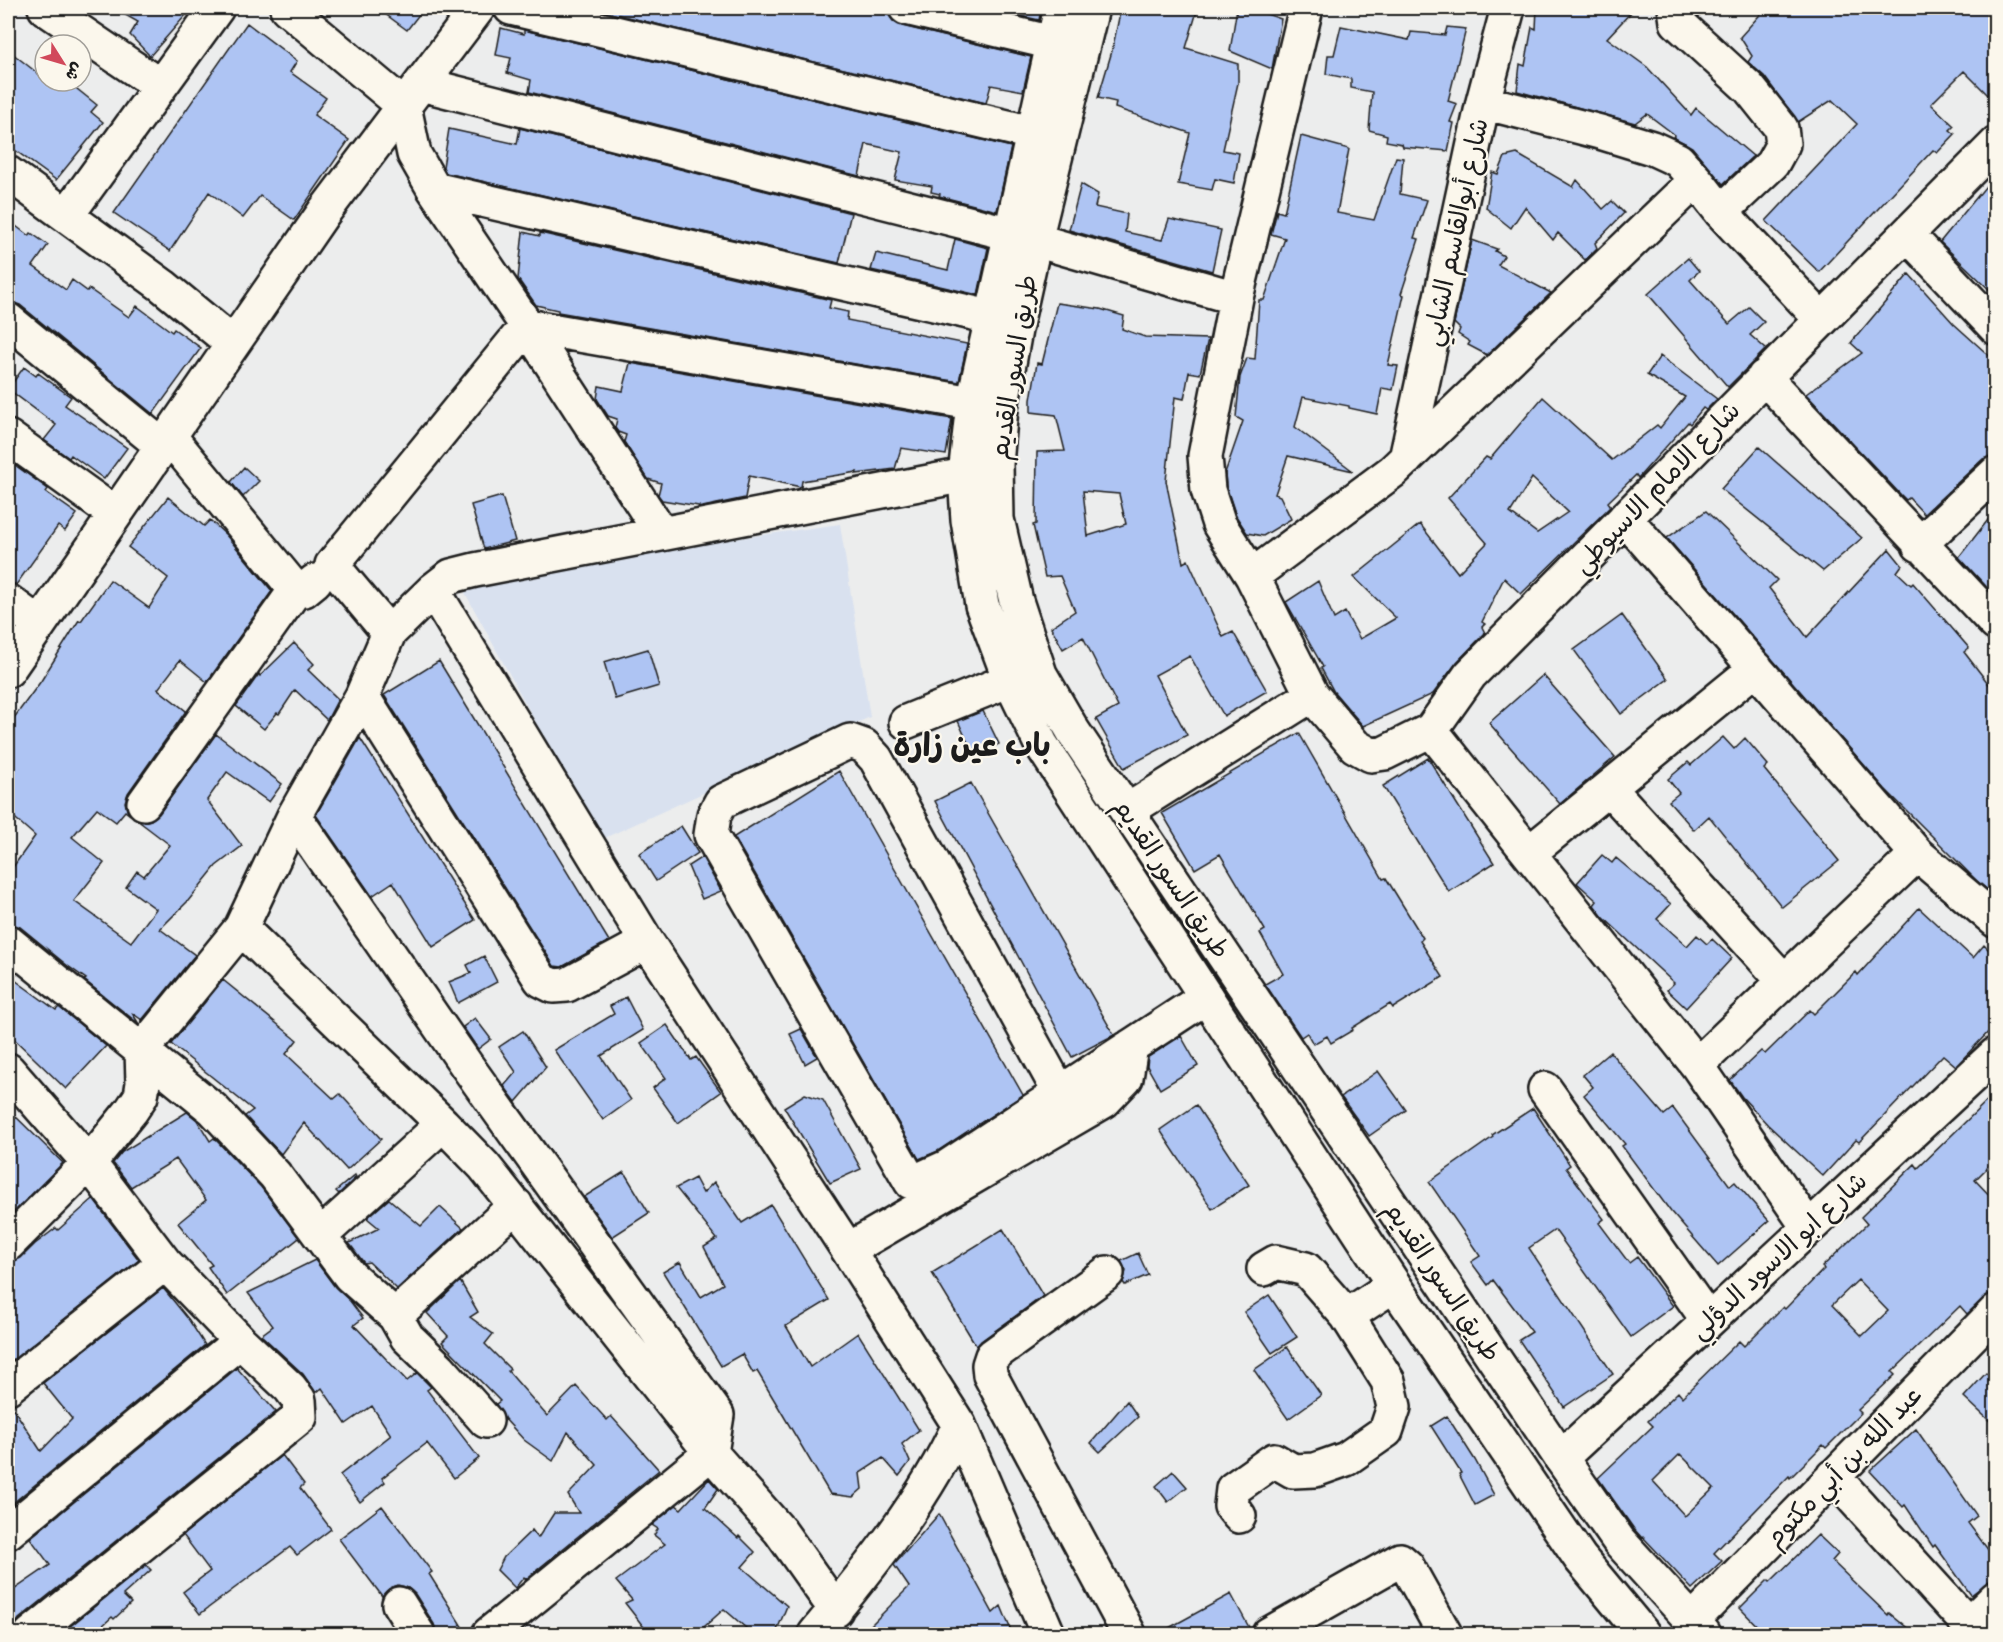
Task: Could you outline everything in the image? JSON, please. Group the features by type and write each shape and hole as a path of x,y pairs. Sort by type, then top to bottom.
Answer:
{"street":[{"path":"45,8 160,86"},
{"path":"67,215 217,8"},
{"path":"286,8 412,95 1022,237 1236,298"},
{"path":"8,670 324,212 478,8"},
{"path":"511,8 1032,133"},
{"path":"906,8 1053,43"},
{"name":"طريق السور القديم","path":"1061,8 1032,133 1015,330 965,475 1016,601 1040,674 1073,731 1561,1458 1619,1541 1698,1628"},
{"name":"طريق السور القديم","path":"1092,8 1022,237 990,317 987,406 996,464 982,519 982,605 1010,680 1041,744 1394,1285 1580,1558 1643,1635"},
{"name":"شارع الامام الاسيوطي","path":"1306,8 1236,298 1205,456 1208,490 1219,524 1252,576 1312,695 1355,746 1371,754 1385,753 1431,730 1470,675 1995,144"},
{"name":"شارع أبوالقاسم الشابي","path":"1406,459 1483,102 1508,8"},
{"path":"1675,8 1677,22 1749,88 1781,128 1783,144 1772,164 1721,212"},
{"path":"412,95 414,154 434,189 661,534"},
{"path":"1483,102 1600,132 1652,148 1678,160 1721,212 1821,319"},
{"path":"8,173 163,286 232,343"},
{"path":"1252,576 1393,471 1696,180"},
{"path":"434,189 990,317"},
{"path":"1907,234 1991,313"},
{"path":"8,320 165,440 290,583 304,590 332,565 526,326"},
{"path":"526,326 987,406"},
{"path":"1764,377 1995,624"},
{"path":"8,437 115,514"},
{"path":"1919,545 1995,473"},
{"path":"8,1244 89,1163 141,1096 142,1050 241,928 294,816 362,696 389,633 433,590 451,576 475,570 965,475"},
{"path":"1625,518 1917,854 1995,921"},
{"path":"332,565 389,633"},
{"path":"144,803 297,588"},
{"path":"433,590 647,942 959,1425 1048,1635"},
{"path":"8,601 39,624"},
{"path":"1529,853 1756,668"},
{"path":"906,722 1010,680"},
{"path":"1127,811 1312,695"},
{"path":"362,696 541,980 553,986 567,986 647,942"},
{"path":"1431,730 1697,1065 1808,1227"},
{"path":"1060,1093 876,759 864,746 850,741 721,802 714,815 711,835 911,1182 947,1167 1060,1093 1131,1046 1206,997"},
{"path":"1609,788 1784,981"},
{"path":"294,816 467,1066 717,1415 711,1453 489,1635"},
{"path":"1697,1065 1917,854"},
{"path":"241,928 484,1166 711,1453 780,1531 825,1622 932,1478 959,1425"},
{"path":"8,942 213,1108 275,1175 350,1276 395,1316 407,1337 439,1368 486,1421"},
{"path":"848,1250 1104,1101 1125,1078 1131,1046"},
{"name":"شارع ابو الاسود الدؤلي","path":"1561,1458 1995,1054"},
{"path":"8,1070 89,1163 165,1263 240,1341 290,1388 299,1400 300,1417 31,1635"},
{"path":"1545,1089 1708,1320"},
{"path":"320,1236 443,1124"},
{"path":"395,1316 516,1205"},
{"path":"1239,1516 1231,1506 1233,1489 1274,1460 1293,1471 1315,1470 1346,1459 1386,1431 1394,1407 1388,1381 1347,1316 1306,1269 1276,1262 1264,1269"},
{"path":"8,1387 165,1263"},
{"path":"1347,1316 1431,1263"},
{"path":"1107,1274 992,1356 989,1365 990,1375 1130,1635"},
{"name":"عبد الله بن أبي مكتوم","path":"1698,1628 1833,1476 1995,1311"},
{"path":"8,1532 240,1341"},
{"path":"1833,1476 1972,1630 1995,1598"},
{"path":"1269,1635 1400,1560 1407,1566 1445,1635"},
{"path":"399,1604 418,1635"}],"shaded area":[{"path":"840,524 870,717 600,840 457,578"}],"building":[{"path":"113,8 192,8 150,56 130,35 138,22"},
{"path":"377,8 424,8 407,30"},
{"path":"589,8 888,8 888,14 893,21 902,26 1031,57 1023,91 991,85 986,103"},
{"path":"985,8 1041,8 1039,20"},
{"path":"1121,8 1198,8 1186,48 1238,64 1238,83 1223,150 1239,153 1234,183 1215,179 1212,190 1178,184 1190,133 1115,108 1116,102 1098,98 1112,51"},
{"path":"1237,8 1249,8 1281,19 1272,69 1230,51"},
{"path":"1537,8 1635,8 1607,38 1647,67 1691,115 1696,108 1753,156 1723,184 1692,147 1673,137 1675,135 1647,114 1635,123 1517,91 1520,64 1525,66 1532,27 1536,29"},
{"path":"1766,8 1995,8 1995,102 1964,71 1931,104 1954,126 1950,130 1955,134 1937,153 1933,150 1819,272 1766,221 1857,124 1832,100 1798,122 1764,76 1748,62 1752,56 1740,37"},
{"path":"247,23 297,61 290,72 326,98 314,115 349,140 294,220 260,196 243,218 209,192 170,251 114,213"},
{"path":"1341,26 1409,40 1411,32 1445,35 1447,27 1466,29 1448,101 1457,104 1450,122 1454,123 1448,151 1403,147 1402,144 1386,141 1387,135 1369,130 1372,92 1351,88 1351,79 1326,74 1328,55 1334,55"},
{"path":"501,28 524,34 524,30 1011,147 997,211 939,196 940,194 931,192 932,186 895,180 902,152 866,144 859,176 529,92 531,80 507,73 511,58 496,55"},
{"path":"8,50 33,70 33,93 82,93 97,105 91,112 103,122 56,180 8,145"},
{"path":"520,128 851,213 839,263 446,173 443,167 449,129 517,144"},
{"path":"1301,136 1349,149 1337,213 1374,220 1396,157 1403,158 1400,194 1427,200 1414,238 1419,239 1401,294 1404,295 1388,365 1398,366 1393,390 1382,388 1377,414 1303,397 1295,427 1353,471 1288,456 1275,494 1280,496 1291,519 1263,536 1247,533 1236,516 1226,486 1225,473 1243,421 1236,417 1240,377 1247,358 1255,359 1259,300 1264,300 1285,238 1271,234 1277,211 1284,213"},
{"path":"1517,154 1573,187 1577,180 1603,209 1612,201 1624,213 1595,243 1597,248 1585,260 1558,233 1553,240 1525,207 1511,228 1486,208 1492,172 1498,174 1505,157"},
{"path":"1995,175 1995,295 1940,242"},
{"path":"1081,184 1098,194 1095,207 1127,214 1125,232 1162,240 1169,219 1221,230 1212,271 1069,230"},
{"path":"8,220 29,236 31,233 48,245 33,266 66,290 72,280 129,317 137,306 172,332 174,329 201,348 153,414 20,305 8,301"},
{"path":"523,232 540,236 540,233 831,300 829,308 848,312 847,320 967,344 959,382 558,312 558,310 536,305 518,279"},
{"path":"955,239 988,248 978,295 871,270 876,253 948,270"},
{"path":"1472,240 1497,249 1495,251 1504,256 1498,265 1551,293 1487,355 1468,345 1470,342 1458,334 1460,329 1454,323"},
{"path":"1688,258 1699,271 1690,280 1729,324 1749,307 1764,322 1750,335 1766,349 1728,387 1648,294"},
{"path":"1909,274 1954,324 1995,361 1995,455 1983,459 1924,514 1909,498 1906,500 1901,495 1806,394 1862,353 1851,343"},
{"path":"1057,303 1100,309 1124,316 1122,329 1145,337 1208,339 1200,374 1189,372 1184,399 1175,397 1166,481 1183,563 1188,560 1223,637 1233,632 1267,691 1224,716 1190,656 1155,675 1187,735 1124,768 1096,719 1118,707 1083,637 1063,649 1051,627 1075,611 1060,576 1045,577 1033,525 1036,524 1037,452 1065,451 1056,415 1031,412 1037,363 1042,364","holes":["1083,491 1119,494 1126,524 1088,536"]},
{"path":"1660,356 1717,399 1706,410 1703,408 1690,424 1688,422 1638,478 1636,475 1608,502 1611,506 1521,594 1504,578 1482,622 1485,624 1482,627 1485,633 1457,662 1433,694 1363,726 1334,692 1321,668 1323,667 1286,602 1318,581 1334,619 1345,612 1360,639 1396,618 1354,577 1420,524 1458,573 1487,543 1448,498 1486,457 1490,459 1543,397 1612,460 1657,425 1660,428 1685,397 1647,375","holes":["1532,478 1568,512 1537,533 1510,513"]},
{"path":"630,363 952,419 946,455 901,448 895,469 856,474 857,472 802,481 801,487 749,476 745,498 698,508 699,506 662,500 658,495 661,483 648,479 624,442 626,435 615,428 617,419 608,416 597,399 599,386 623,391"},
{"path":"24,367 36,376 38,373 71,397 65,405 127,448 104,479 71,455 69,458 44,440 56,425 8,389"},
{"path":"1759,447 1862,538 1823,571 1721,489"},
{"path":"8,460 48,489 46,492 77,514 65,531 58,526 16,585 8,583"},
{"path":"244,467 259,481 243,497 231,482"},
{"path":"502,496 515,541 484,549 471,505"},
{"path":"168,497 204,526 210,520 226,535 272,591 207,682 180,660 158,689 186,711 128,793 125,802 130,815 125,811 116,822 97,808 72,837 104,863 74,901 131,942 156,909 126,887 137,871 144,876 170,845 137,820 143,822 151,820 159,814 216,734 282,784 269,802 227,772 207,800 242,846 216,866 188,901 160,929 195,955 142,1020 132,1013 139,1024 20,927 8,922 8,874 35,836 8,812 8,726 41,681 79,620 81,621 110,580 149,608 168,578 128,547"},
{"path":"1706,511 1777,580 1769,588 1807,637 1889,549 1902,565 1897,572 1911,585 1913,583 1969,648 1964,652 1995,692 1995,896 1885,789 1667,538"},
{"path":"1995,511 1995,596 1959,557"},
{"path":"1622,615 1668,679 1621,714 1574,650"},
{"path":"294,643 314,664 308,670 338,699 327,720 295,690 279,714 277,713 264,729 236,706 259,674 260,676"},
{"path":"648,649 659,686 615,699 604,662"},
{"path":"439,661 609,941 562,967 554,966 384,695"},
{"path":"1543,675 1615,757 1560,804 1489,723"},
{"path":"983,711 999,744 974,756 958,721"},
{"path":"1299,733 1383,879 1386,878 1423,938 1420,941 1443,977 1393,1008 1390,1004 1331,1043 1327,1036 1313,1044 1307,1033 1301,1037 1265,984 1283,974 1260,933 1265,930 1220,854 1195,869 1162,813"},
{"path":"1723,737 1734,749 1745,738 1768,765 1764,769 1839,861 1782,907 1709,816 1694,830 1669,801 1679,793 1668,779 1688,762 1691,765"},
{"path":"360,738 475,920 433,947 393,882 372,896 316,815"},
{"path":"1428,758 1494,863 1449,892 1383,786"},
{"path":"839,771 1023,1095 938,1151 919,1159 734,837"},
{"path":"971,783 1114,1035 1072,1057 935,801"},
{"path":"681,826 698,853 656,881 639,854"},
{"path":"1602,855 1612,863 1616,858 1671,904 1657,919 1687,946 1697,935 1707,944 1712,939 1732,958 1686,1008 1667,990 1674,983 1603,917 1594,905 1597,901 1577,883"},
{"path":"702,857 721,891 702,899 688,866"},
{"path":"1919,908 1973,958 1984,945 1995,956 1995,1025 1956,1066 1943,1055 1859,1142 1856,1140 1823,1176 1768,1125 1730,1080 1761,1051 1765,1054 1810,1010 1814,1014 1856,972 1858,975"},
{"path":"484,956 497,982 458,1003 449,982 471,973 467,965"},
{"path":"8,975 56,1010 59,1007 106,1046 66,1089 8,1033"},
{"path":"223,980 297,1040 286,1054 334,1099 340,1094 381,1139 347,1170 304,1123 281,1154 245,1116 253,1110 171,1044"},
{"path":"626,997 643,1030 601,1056 631,1100 603,1120 554,1050 614,1014 610,1006"},
{"path":"475,1018 491,1039 478,1049 463,1027"},
{"path":"667,1025 691,1060 696,1057 721,1092 678,1123 653,1088 666,1078 641,1043"},
{"path":"801,1029 817,1057 805,1064 790,1034"},
{"path":"523,1031 546,1067 516,1102 504,1086 516,1072 499,1047"},
{"path":"1181,1036 1198,1066 1160,1089 1147,1066 1148,1057"},
{"path":"1610,1052 1664,1115 1673,1108 1730,1186 1735,1182 1769,1221 1718,1266 1671,1212 1622,1146 1625,1144 1584,1095 1593,1087 1583,1075"},
{"path":"1378,1071 1406,1110 1369,1136 1341,1097"},
{"path":"1995,1093 1995,1160 1975,1180 1995,1201 1995,1288 1967,1314 1960,1306 1892,1372 1895,1375 1858,1410 1861,1413 1826,1448 1823,1445 1790,1478 1789,1476 1714,1553 1722,1561 1692,1589 1634,1529 1598,1478 1653,1426 1648,1421 1678,1392 1682,1397 1739,1341 1744,1346 1783,1307 1785,1309 1824,1269 1822,1267 1867,1224 1861,1217 1915,1164 1918,1168","holes":["1858,1280 1888,1311 1862,1336 1832,1305","1680,1454 1714,1488 1685,1516 1653,1481"]},
{"path":"805,1094 823,1100 861,1169 830,1183 784,1107"},
{"path":"1196,1105 1249,1185 1212,1209 1160,1130"},
{"path":"1533,1108 1570,1165 1566,1168 1604,1219 1599,1223 1629,1263 1637,1257 1673,1306 1631,1337 1555,1230 1529,1248 1613,1374 1564,1407 1519,1340 1532,1332 1493,1280 1488,1285 1471,1262 1480,1256 1429,1182"},
{"path":"8,1109 63,1163 8,1218"},
{"path":"187,1112 197,1120 210,1141 214,1138 261,1187 299,1238 227,1295 208,1267 212,1265 178,1223 206,1200 176,1159 131,1187 113,1163 122,1152"},
{"path":"624,1172 649,1213 612,1237 584,1197"},
{"path":"355,1175 356,1177 339,1194 336,1191"},
{"path":"695,1178 703,1193 714,1182 742,1223 771,1205 829,1300 786,1326 810,1367 858,1333 919,1430 902,1444 910,1462 899,1476 883,1458 860,1473 862,1489 853,1497 830,1494 757,1371 753,1373 742,1354 721,1366 663,1272 680,1262 701,1297 723,1284 704,1247 717,1239 676,1188"},
{"path":"93,1199 139,1260 8,1364 8,1264 21,1258 56,1228 58,1230"},
{"path":"389,1199 421,1226 440,1207 463,1228 397,1289 369,1262 364,1263 349,1243 379,1228 367,1218"},
{"path":"1003,1229 1043,1296 981,1341 977,1347 932,1273"},
{"path":"1138,1253 1148,1275 1125,1285 1123,1282 1126,1271 1121,1261"},
{"path":"315,1260 335,1287 363,1318 354,1325 407,1381 417,1373 431,1387 427,1390 479,1458 454,1478 427,1443 382,1478 385,1482 360,1502 340,1475 391,1435 372,1406 346,1424 322,1388 316,1393 303,1374 261,1335 273,1326 248,1293"},
{"path":"460,1281 478,1312 470,1317 493,1334 485,1344 510,1369 508,1371 547,1416 576,1386 607,1420 611,1416 659,1470 526,1579 524,1577 515,1588 497,1570 504,1557 532,1530 538,1538 554,1513 579,1513 568,1495 597,1465 568,1432 553,1461 524,1440 504,1418 496,1404 500,1401 442,1342 448,1336 427,1313"},
{"path":"163,1288 189,1320 205,1345 8,1507 8,1405 11,1405 41,1451 72,1419 43,1383"},
{"path":"1269,1295 1297,1337 1272,1353 1244,1312"},
{"path":"1287,1347 1321,1395 1288,1419 1254,1370"},
{"path":"237,1368 276,1412 19,1619 13,1633 8,1635 8,1594 50,1565 30,1538"},
{"path":"1986,1373 1995,1382 1995,1426 1964,1397"},
{"path":"1127,1401 1138,1417 1100,1452 1091,1443"},
{"path":"1447,1416 1494,1495 1475,1505 1459,1474 1461,1473 1431,1426"},
{"path":"1916,1429 1977,1516 1968,1523 1989,1551 1995,1551 1995,1577 1971,1595 1935,1545 1933,1547 1905,1505 1903,1507 1870,1471"},
{"path":"282,1455 304,1484 300,1488 331,1529 297,1555 290,1547 200,1614 183,1592 210,1571 183,1535"},
{"path":"1173,1471 1187,1487 1168,1502 1156,1486"},
{"path":"709,1479 718,1489 705,1508 755,1552 742,1567 787,1606 775,1635 754,1635 724,1609 695,1635 650,1635 625,1603 632,1600 616,1581 665,1544 654,1535 658,1529 652,1525 676,1505 681,1509"},
{"path":"382,1506 432,1572 429,1574 463,1628 453,1635 437,1635 434,1624 415,1594 408,1588 398,1585 389,1589 382,1596 339,1539"},
{"path":"939,1514 993,1613 1001,1606 1013,1635 861,1635 909,1587 894,1565"},
{"path":"1818,1535 1838,1554 1832,1561 1888,1615 1889,1613 1916,1635 1766,1635 1740,1608"},
{"path":"146,1565 151,1570 123,1595 131,1603 92,1635 73,1635 68,1628"},
{"path":"1231,1594 1251,1631 1250,1635 1156,1635"}],"district":[{"name":"باب عين زارة","path":"972,745"}]}
